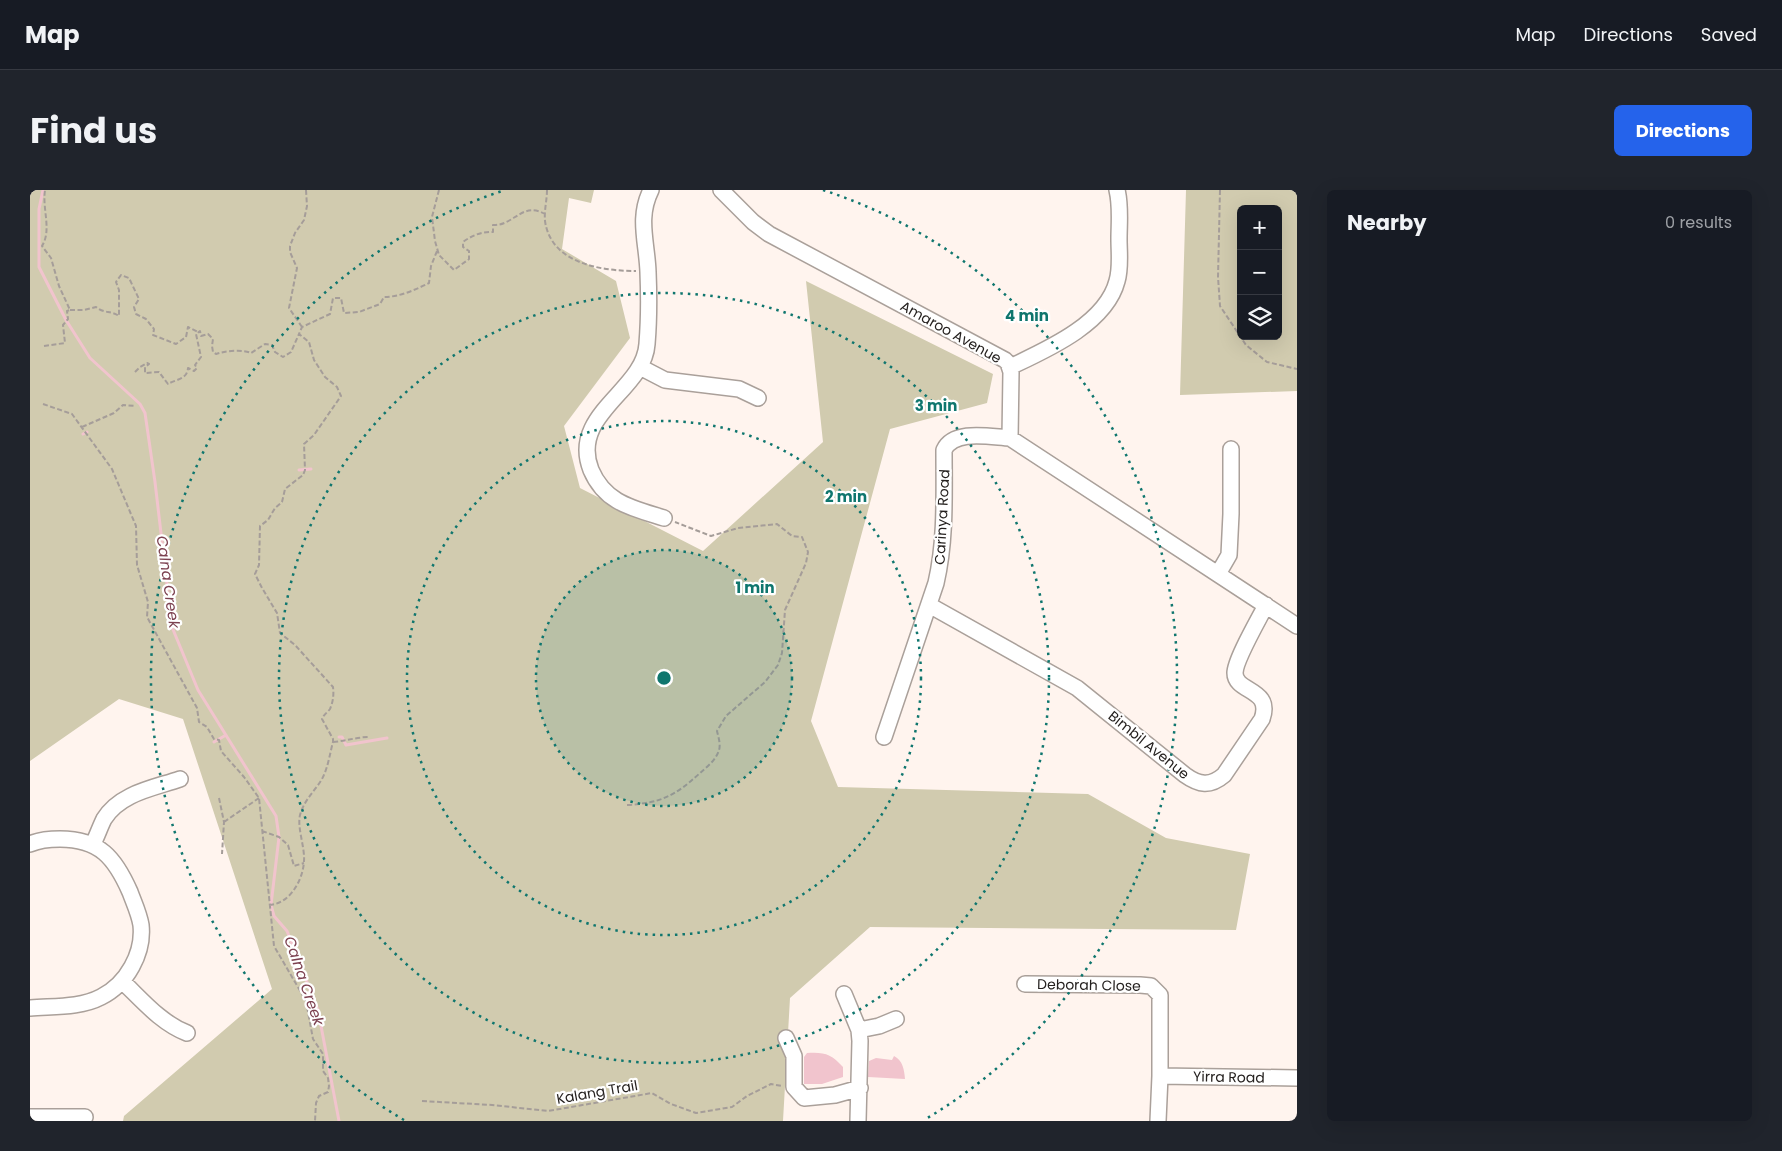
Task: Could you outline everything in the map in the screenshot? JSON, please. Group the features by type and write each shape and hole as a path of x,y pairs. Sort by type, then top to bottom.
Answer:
{"street":[{"path":"651,190 643,209 648,271 647,346 645,356 640,367 603,409 597,419 588,442 588,457 595,477 606,494 632,508 664,518"},
{"name":"Amaroo Avenue","path":"721,190 753,222 769,234 1005,360 1010,367 1010,438"},
{"path":"1010,367 1073,334 1100,311 1113,292 1119,272 1120,204 1117,190"},
{"path":"640,367 665,380 740,389 758,398"},
{"name":"Carinya Road","path":"884,737 936,583 943,547 944,450 947,444 960,436 1010,438"},
{"path":"1010,438 1297,626"},
{"path":"1218,574 1229,556 1231,449"},
{"name":"Bimbil Avenue","path":"928,605 1077,688 1184,774 1195,782 1202,783 1218,781 1224,775 1262,719 1265,711 1264,704 1260,698 1239,682 1235,672 1239,659 1266,605"},
{"path":"93,844 104,819 117,804 133,795 180,779"},
{"path":"30,844 46,840 76,840 93,844 111,858 118,868 139,916 141,933 139,950 130,972 109,993 84,1004 30,1008"},
{"path":"122,981 164,1021 175,1029 187,1033"},
{"name":"Deborah Close","path":"1025,984 1140,985 1151,986 1160,995 1158,1121"},
{"path":"844,994 859,1030 860,1088 858,1121"},
{"path":"859,1030 879,1026 896,1018"},
{"path":"786,1038 794,1056 794,1088 804,1098 836,1095 860,1088"},
{"name":"Yirra Road","path":"1160,1076 1297,1078"},
{"path":"30,1117 84,1117"}],"path":[{"path":"45,190 47,238 42,246 51,258 59,286 70,310"},
{"path":"302,328 289,308 297,268 290,252 290,246 295,233 304,220 307,206 306,190"},
{"path":"439,190 432,217 434,241 439,255 454,270 469,259 469,251 463,247 463,242 470,237 485,231 493,232 493,225 500,226 531,209 539,210 545,214"},
{"path":"547,190 545,214 548,233 559,249 574,260 619,271 648,271"},
{"path":"1220,190 1218,277 1220,306 1246,345 1267,362 1297,369"},
{"path":"70,310 84,310 96,307 101,311 113,312 119,316 119,290 116,282 120,275 129,278 138,299 134,307 136,314 146,318 154,329 153,334 176,344 186,337 188,328 200,331 201,336 208,334 213,339 213,352 216,354 234,351 246,351 251,354 265,344 272,345 275,352 283,357 291,352 302,328 330,314 333,298 341,298 344,313 358,312 380,304 384,297 391,297 418,289 429,283 431,266 437,251"},
{"path":"44,346 65,344 63,326 68,320 67,311 70,310"},
{"path":"135,372 140,366 147,363 149,364 146,367 145,373 159,372 168,384 173,380 182,379 187,375 188,368 194,371 197,368 195,365 200,360 201,357 196,340 198,332"},
{"path":"269,906 281,902 292,893 300,877 304,863 300,816 308,796 322,778 333,742 322,719 329,709 334,696 333,688 295,645 280,633 277,613 255,574 259,565 260,526 268,520 275,508 282,502 285,489 303,475 305,470 304,444 314,435 341,396 338,388 325,377 314,360 309,342 299,334"},
{"path":"43,404 72,414 112,470 136,526 137,565 148,602 147,617 197,708 200,722 207,727 214,739 219,740 221,751 244,777 259,798 274,946 306,1001 313,1039 323,1054 323,1071 328,1078 328,1092 318,1096 315,1121"},
{"path":"81,427 114,413 123,405 136,406"},
{"path":"628,805 648,804 681,790 714,760 720,748 717,730 726,716 766,682 778,665 782,653 785,610 806,563 808,552 802,537 792,536 777,524 738,528 711,536 664,518"},
{"path":"333,742 370,737"},
{"path":"219,798 224,822 222,854"},
{"path":"224,822 259,798"},
{"path":"262,831 279,837 288,845 294,866 304,863"},
{"name":"Kalang Trail","path":"422,1101 492,1105 548,1111 652,1093 671,1104 696,1113 732,1107 747,1096 771,1084 794,1088"}],"shaded area":[{"path":"30,190 594,190 591,203 569,198 562,249 616,281 630,338 564,426 580,488 703,551 823,442 806,281 993,374 987,403 890,429 811,721 838,787 1088,794 1166,838 1250,854 1236,930 870,927 790,998 783,1121 123,1121 124,1116 272,989 183,719 119,699 30,761"},
{"path":"1186,190 1297,190 1297,391 1180,395"},
{"path":"807,1053 819,1053 835,1059 843,1067 843,1077 822,1084 804,1084 804,1057"},
{"path":"894,1056 901,1063 905,1079 868,1077 869,1061 876,1058 892,1060"}],"waterway":[{"name":"Calna Creek","path":"43,190 39,209 39,267 66,320 90,358 140,404 145,413 172,627 198,690 276,816 279,837 271,905 274,916 287,931 318,1010 339,1121"},
{"path":"83,434 87,432"},
{"path":"299,470 311,469"},
{"path":"214,742 226,735"},
{"path":"339,737 342,737 346,745 387,738"}]}
